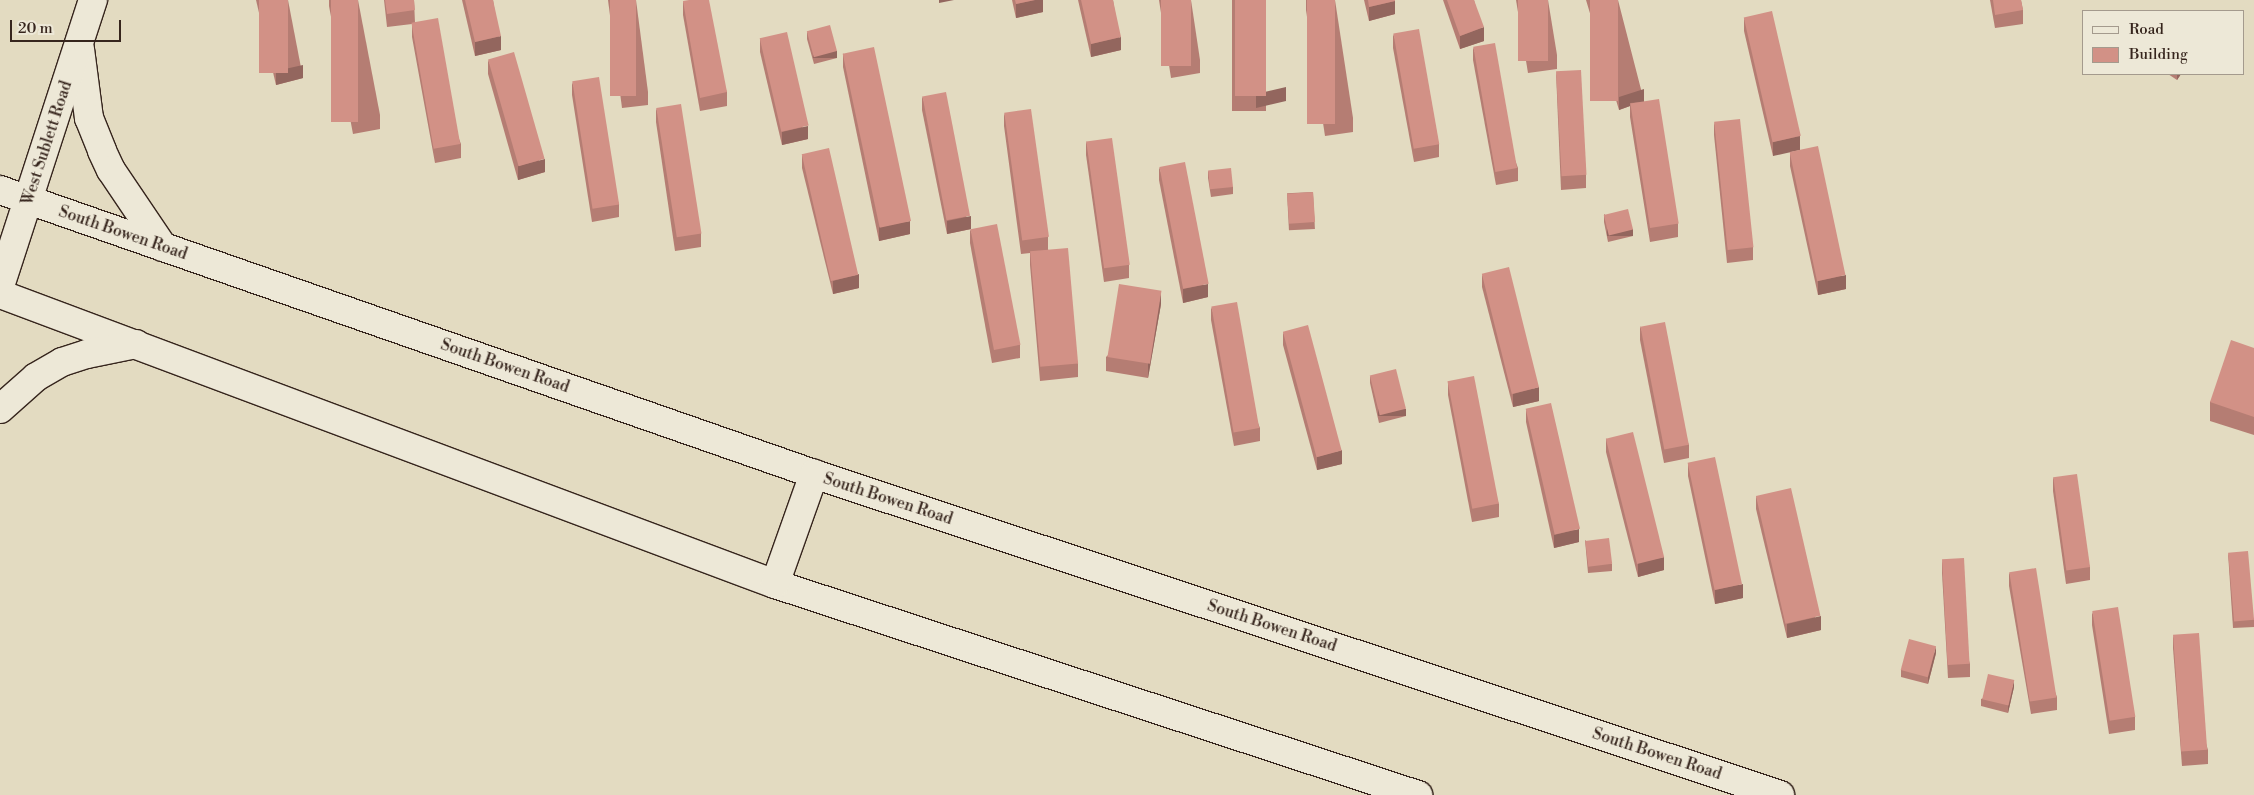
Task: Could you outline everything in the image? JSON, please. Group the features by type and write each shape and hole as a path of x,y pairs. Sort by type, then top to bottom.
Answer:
{"main road":[{"name":"West Sublett Road","path":"0,286 93,0"},
{"path":"79,43 89,118 111,170 163,247"},
{"name":"South Bowen Road","path":"0,190 814,474 1780,795"},
{"path":"0,294 776,584 1418,795"},
{"path":"0,409 36,377 62,362 86,354 136,344"},
{"path":"776,584 814,474"}],"building":[{"path":"259,0 288,0 288,73 259,73"},
{"path":"331,0 358,0 358,122 331,122"},
{"path":"385,0 414,0 415,10 387,14"},
{"path":"465,0 493,0 501,36 475,42"},
{"path":"610,0 636,0 636,96 610,96"},
{"path":"709,0 727,92 700,98 683,1"},
{"path":"1015,0 1035,0 1016,4"},
{"path":"1081,0 1113,0 1121,37 1091,44"},
{"path":"1161,0 1191,0 1191,66 1161,66"},
{"path":"1235,0 1266,0 1266,96 1235,96"},
{"path":"1307,0 1335,0 1335,124 1307,124"},
{"path":"1368,0 1395,0 1395,1 1369,7"},
{"path":"1447,0 1474,0 1484,27 1460,36"},
{"path":"1518,0 1548,0 1548,61 1518,61"},
{"path":"1590,0 1618,0 1618,101 1590,101"},
{"path":"1993,0 2021,0 2023,10 1995,15"},
{"path":"1772,11 1801,136 1773,142 1744,18"},
{"path":"438,18 460,144 434,149 411,23"},
{"path":"830,25 837,51 814,57 807,31"},
{"path":"1419,29 1439,144 1414,149 1393,34"},
{"path":"787,32 809,126 781,132 760,38"},
{"path":"1495,43 1517,168 1495,172 1473,47"},
{"path":"874,47 911,221 880,228 843,54"},
{"path":"514,52 545,159 519,166 488,59"},
{"path":"1581,70 1586,175 1562,176 1556,71"},
{"path":"599,77 619,204 593,209 572,81"},
{"path":"946,92 970,216 946,220 922,97"},
{"path":"1659,99 1679,223 1650,228 1630,104"},
{"path":"681,104 701,233 677,237 656,108"},
{"path":"1031,109 1049,237 1022,241 1004,113"},
{"path":"1740,119 1753,247 1728,250 1714,122"},
{"path":"1112,138 1130,265 1104,268 1086,142"},
{"path":"1818,146 1845,275 1817,281 1790,152"},
{"path":"829,148 858,275 831,281 802,154"},
{"path":"1185,162 1209,284 1183,289 1159,167"},
{"path":"1231,168 1233,187 1210,189 1208,170"},
{"path":"1313,192 1315,222 1289,224 1287,194"},
{"path":"1628,209 1633,229 1609,235 1604,215"},
{"path":"997,224 1020,345 994,350 970,229"},
{"path":"1068,248 1078,364 1040,367 1030,251"},
{"path":"1509,267 1539,387 1512,394 1482,274"},
{"path":"1119,284 1161,291 1150,364 1107,357"},
{"path":"1237,302 1259,428 1234,433 1211,307"},
{"path":"1665,322 1689,445 1664,449 1640,327"},
{"path":"1308,325 1342,451 1317,457 1283,332"},
{"path":"2231,340 2254,348 2254,417 2210,402"},
{"path":"1396,369 1406,409 1380,415 1370,376"},
{"path":"1474,376 1499,504 1472,509 1447,381"},
{"path":"1551,403 1580,529 1555,535 1526,409"},
{"path":"1633,432 1664,557 1637,564 1606,439"},
{"path":"1715,457 1742,584 1715,590 1688,463"},
{"path":"2077,474 2090,567 2066,570 2053,477"},
{"path":"1791,488 1820,616 1785,624 1756,496"},
{"path":"1609,538 1612,564 1588,567 1585,541"},
{"path":"2248,551 2254,620 2234,621 2228,553"},
{"path":"1964,558 1970,664 1948,665 1942,559"},
{"path":"2036,568 2056,697 2030,702 2009,572"},
{"path":"2118,607 2135,717 2110,721 2092,611"},
{"path":"2199,633 2207,750 2181,752 2173,635"},
{"path":"1909,639 1936,646 1928,677 1901,670"},
{"path":"1988,674 2014,680 2008,705 1982,699"}]}
